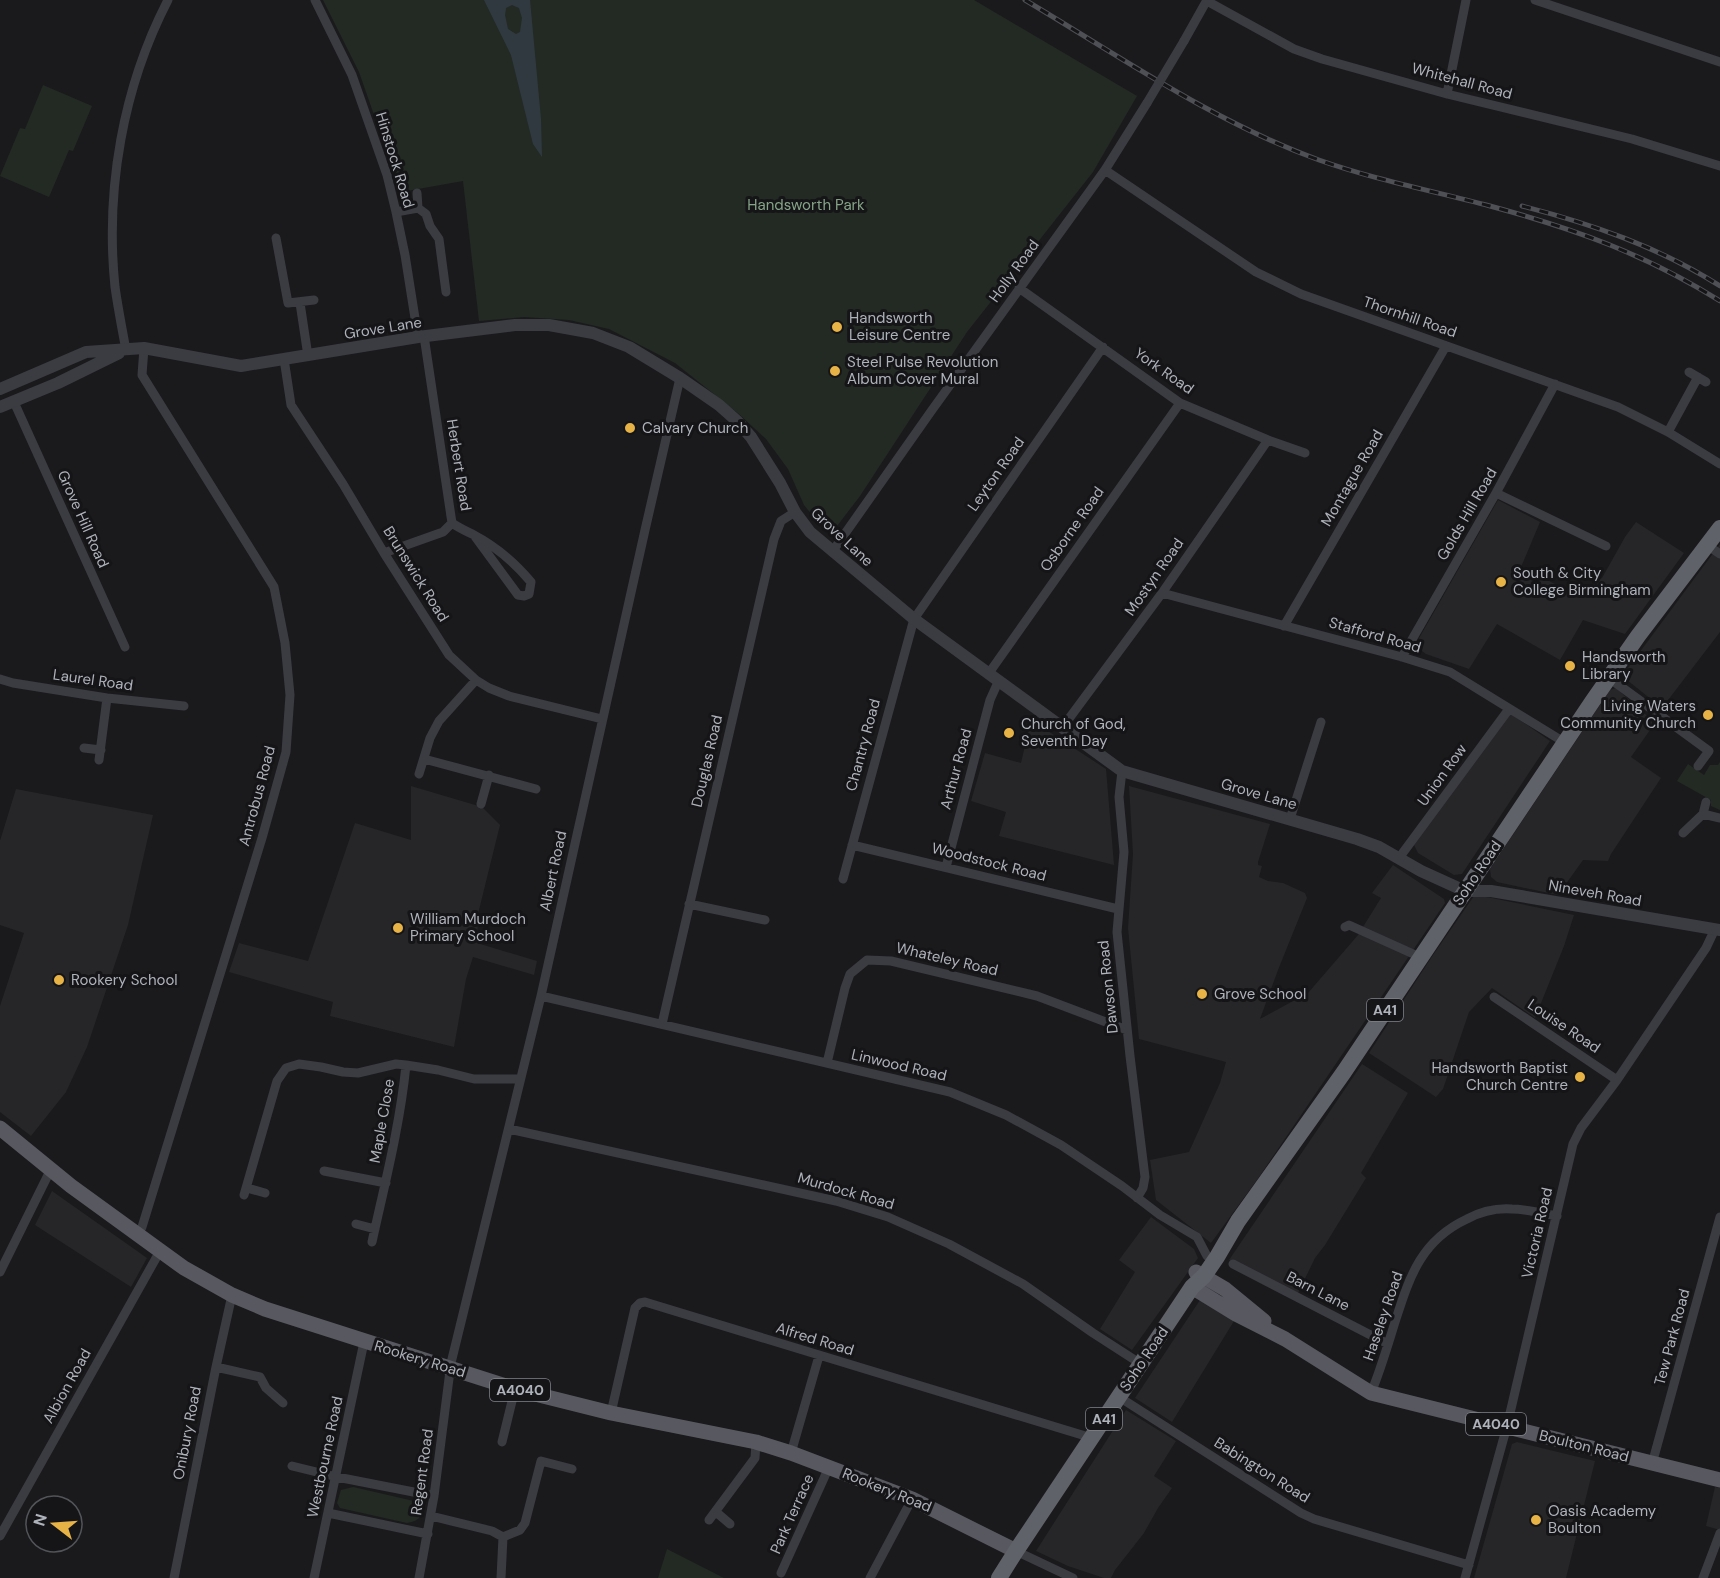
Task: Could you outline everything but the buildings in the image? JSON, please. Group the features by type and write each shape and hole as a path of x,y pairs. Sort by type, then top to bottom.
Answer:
{"highway":[{"name":"Soho Road","path":"1197,1278 1217,1257 1238,1221 1344,1072 1564,742 1638,636 1714,550 1720,528"},
{"name":"Soho Road","path":"1016,1551 1197,1278 1207,1256 1238,1221"},
{"name":"A41","path":"999,1578 1016,1551"}],"main road":[{"name":"Rookery Road","path":"0,1128 71,1186 137,1235 191,1272 232,1295 290,1318 515,1389 611,1413 756,1442 791,1453 912,1499 1016,1551"},
{"name":"Boulton Road","path":"1197,1278 1236,1314 1285,1339 1371,1393 1720,1480"}],"street":[{"path":"126,350 116,288 112,215 119,151 128,103 144,56 168,0"},
{"name":"Hinstock Road","path":"315,0 352,75 375,138 396,212 421,337"},
{"path":"1447,94 1466,0"},
{"path":"1535,0 1720,62"},
{"name":"Whitehall Road","path":"1207,1 1294,49 1322,59 1447,94 1632,139 1720,166"},
{"name":"Holly Road","path":"832,552 1105,170 1207,1"},
{"name":"Thornhill Road","path":"1105,170 1256,272 1301,294 1618,406 1668,432 1720,464"},
{"path":"417,193 418,208"},
{"path":"396,212 418,208 426,214 430,226 439,239 446,292"},
{"path":"276,238 288,303 314,300"},
{"name":"York Road","path":"1019,288 1180,403 1268,441 1305,453"},
{"path":"300,303 308,356"},
{"name":"Grove Lane","path":"0,389 86,352 144,348 241,366 421,337 515,325 569,328 593,333 623,344 720,405 737,421 766,459 795,512 810,532 914,619 1122,771 1357,839 1379,847 1421,871 1465,891"},
{"name":"Herbert Road","path":"384,553 443,532 452,523 421,337"},
{"name":"Montague Road","path":"1284,626 1446,346"},
{"name":"Leyton Road","path":"914,619 1103,347"},
{"name":"Antrobus Road","path":"137,1235 142,1227 262,838 286,752 290,695 285,642 274,587 142,375 144,348"},
{"name":"Grove Lane","path":"0,407 58,383 126,350"},
{"name":"Brunswick Road","path":"284,360 291,405 343,484 448,655 476,680 508,696 602,719"},
{"path":"1668,432 1702,379 1689,372"},
{"name":"Albert Road","path":"450,1369 541,996 680,378"},
{"name":"Golds Hill Road","path":"1402,657 1496,493 1555,384"},
{"name":"Grove Hill Road","path":"14,402 125,647"},
{"name":"Osborne Road","path":"994,677 1180,403"},
{"name":"Mostyn Road","path":"1062,728 1162,593 1268,441"},
{"path":"1496,493 1606,546"},
{"name":"Douglas Road","path":"662,1024 774,539 781,521 795,512"},
{"path":"452,523 462,530 474,535 496,549 523,573 531,582 529,594 518,595 474,535"},
{"name":"Stafford Road","path":"1162,593 1450,672 1564,742"},
{"name":"Chantry Road","path":"843,879 914,619"},
{"name":"Arthur Road","path":"946,867 994,677"},
{"path":"1609,678 1709,751 1698,766"},
{"name":"Laurel Road","path":"0,679 107,698 184,706"},
{"path":"419,774 430,738 439,721 476,680"},
{"path":"99,760 107,698"},
{"name":"Union Row","path":"1399,858 1509,709"},
{"path":"1290,819 1321,722"},
{"path":"84,748 101,750"},
{"path":"423,759 536,789"},
{"name":"Dawson Road","path":"1122,771 1119,797 1124,852 1117,932 1145,1177 1143,1188 1137,1198"},
{"path":"481,804 489,775"},
{"path":"1683,833 1703,814 1706,802"},
{"path":"1703,814 1720,818"},
{"name":"Woodstock Road","path":"852,844 1119,909"},
{"name":"Nineveh Road","path":"1465,891 1491,891 1717,929"},
{"path":"689,904 765,920"},
{"path":"1345,927 1349,925 1420,957"},
{"name":"Victoria Road","path":"1465,1578 1507,1426 1573,1144 1581,1128 1617,1080 1717,929"},
{"name":"Whateley Road","path":"827,1064 850,974 867,960 891,961 1037,996 1127,1030"},
{"name":"Linwood Road","path":"541,996 950,1092 1006,1115 1061,1145 1160,1215 1197,1237 1207,1256"},
{"name":"Louise Road","path":"1494,997 1617,1080"},
{"path":"265,1193 245,1191 277,1081 286,1068 299,1064 358,1073 396,1064 438,1070 474,1079 520,1079"},
{"name":"Maple Close","path":"372,1242 403,1100 406,1065"},
{"name":"Murdock Road","path":"509,1129 836,1201 888,1217 949,1244 1023,1284 1141,1364"},
{"path":"0,1272 51,1169"},
{"name":"Maple Close","path":"324,1171 386,1183"},
{"name":"Haseley Road","path":"1371,1393 1407,1285 1416,1266 1432,1243 1445,1231 1491,1210 1511,1209 1557,1216"},
{"name":"Tew Park Road","path":"1652,1464 1720,1217"},
{"path":"356,1224 375,1229"},
{"name":"Albion Road","path":"0,1536 160,1251"},
{"name":"Barn Lane","path":"1233,1264 1388,1344"},
{"name":"Onibury Road","path":"174,1578 232,1295"},
{"name":"Alfred Road","path":"611,1413 635,1308 645,1302 1092,1438"},
{"name":"Westbourne Road","path":"314,1578 364,1342"},
{"path":"791,1453 819,1356"},
{"path":"216,1367 260,1377 266,1388 283,1403"},
{"name":"Regent Road","path":"418,1578 431,1516 450,1369"},
{"path":"502,1442 515,1389"},
{"name":"Babington Road","path":"1119,1397 1301,1513 1314,1519 1469,1565"},
{"path":"709,1520 755,1458 756,1442"},
{"path":"503,1537 520,1530 525,1523 541,1461 572,1469"},
{"path":"292,1466 434,1496"},
{"name":"Park Terrace","path":"781,1573 829,1467"},
{"path":"870,1578 912,1499"},
{"path":"716,1512 730,1524"},
{"path":"328,1513 428,1534"},
{"path":"431,1516 492,1531 503,1537"},
{"path":"1703,1578 1720,1533"},
{"path":"501,1578 503,1537"},
{"path":"1016,1551 1073,1578"}],"shaded area":[{"path":"484,0 530,0 541,119 542,157 533,144 511,55","holes":["512,5 519,8 522,18 520,32 516,34 508,29 505,15 506,8"]},
{"name":"South & City College Birmingham","path":"1498,500 1540,522 1521,567 1583,598 1595,582 1602,578 1636,522 1684,553 1625,634 1583,620 1560,660 1497,624 1469,669 1426,654 1418,648 1418,640"},
{"path":"1720,544 1720,632 1662,708 1622,676"},
{"path":"1616,688 1655,723 1631,757 1661,778 1608,861 1583,860 1558,895 1497,882 1491,877 1490,869 1610,690"},
{"path":"1510,713 1550,741 1462,874 1454,875 1418,853 1413,843"},
{"path":"1031,720 1106,769 1114,865 999,836 1006,812 971,801 985,753 1021,763"},
{"name":"William Murdoch Primary School","path":"411,786 482,807 500,825 478,914 477,943 537,961 534,975 473,957 466,979 454,1047 330,1016 333,1002 229,972 239,943 308,961 355,823 411,840"},
{"path":"1129,786 1270,824 1258,862 1258,865 1262,866 1259,877 1283,883 1305,893 1307,898 1260,1019 1308,993 1358,935 1381,898 1372,893 1393,865 1444,899 1445,903 1259,1177 1211,1243 1156,1200 1150,1160 1189,1152 1220,1083 1226,1062 1139,1039 1128,928 1133,854"},
{"name":"Rookery School","path":"16,789 153,815 128,925 87,1047 66,1092 31,1136 0,1112 0,1006 24,933 0,925 0,841"},
{"path":"1474,896 1574,915 1535,1018 1492,988 1469,1012 1443,1089 1436,1097 1369,1053 1433,955"},
{"path":"1362,1064 1408,1093 1361,1173 1366,1178 1315,1258 1297,1295 1229,1260"},
{"path":"52,1191 147,1258 131,1287 35,1225"},
{"path":"1151,1217 1194,1249 1198,1258 1132,1350 1100,1329 1135,1272 1119,1260"},
{"path":"1200,1300 1234,1321 1172,1422 1135,1398"},
{"path":"1126,1410 1176,1441 1154,1476 1172,1488 1144,1533 1111,1578 1104,1578 1068,1566 1036,1551"},
{"name":"Oasis Academy Boulton","path":"1517,1442 1595,1461 1566,1578 1474,1578 1512,1444"},
{"path":"1715,1487 1720,1488 1720,1530 1706,1526"}],"green space":[{"name":"Handsworth Park","path":"323,0 974,0 1137,96 1093,172 967,332 860,496 834,530 829,530 820,525 804,505 788,469 766,439 675,363 609,329 569,320 524,317 479,321 463,181 401,192 359,72"},
{"path":"43,85 92,106 73,151 69,150 49,197 0,176 20,128 25,129"},
{"path":"1720,762 1720,810 1711,806 1711,800 1677,781 1688,764 1704,775 1710,765 1718,765"},
{"path":"353,1487 418,1502 420,1517 407,1523 340,1508 337,1503 341,1490"},
{"path":"667,1549 724,1578 658,1578"}],"railway":[{"path":"1025,0 1205,108 1280,145 1361,174 1490,206 1580,234 1637,256 1720,301"},
{"path":"1522,206 1599,229 1649,248 1720,286"}],"place":[{"name":"Handsworth Leisure Centre","path":"837,327"},
{"name":"Steel Pulse Revolution Album Cover Mural","path":"835,371"},
{"name":"Calvary Church","path":"630,428"},
{"name":"South & City College Birmingham","path":"1501,582"},
{"name":"Handsworth Library","path":"1570,666"},
{"name":"Living Waters Community Church","path":"1708,715"},
{"name":"Church of God, Seventh Day","path":"1009,733"},
{"name":"William Murdoch Primary School","path":"398,928"},
{"name":"Rookery School","path":"59,980"},
{"name":"Grove School","path":"1202,994"},
{"name":"Handsworth Baptist Church Centre","path":"1580,1077"},
{"name":"Oasis Academy Boulton","path":"1536,1520"}]}
